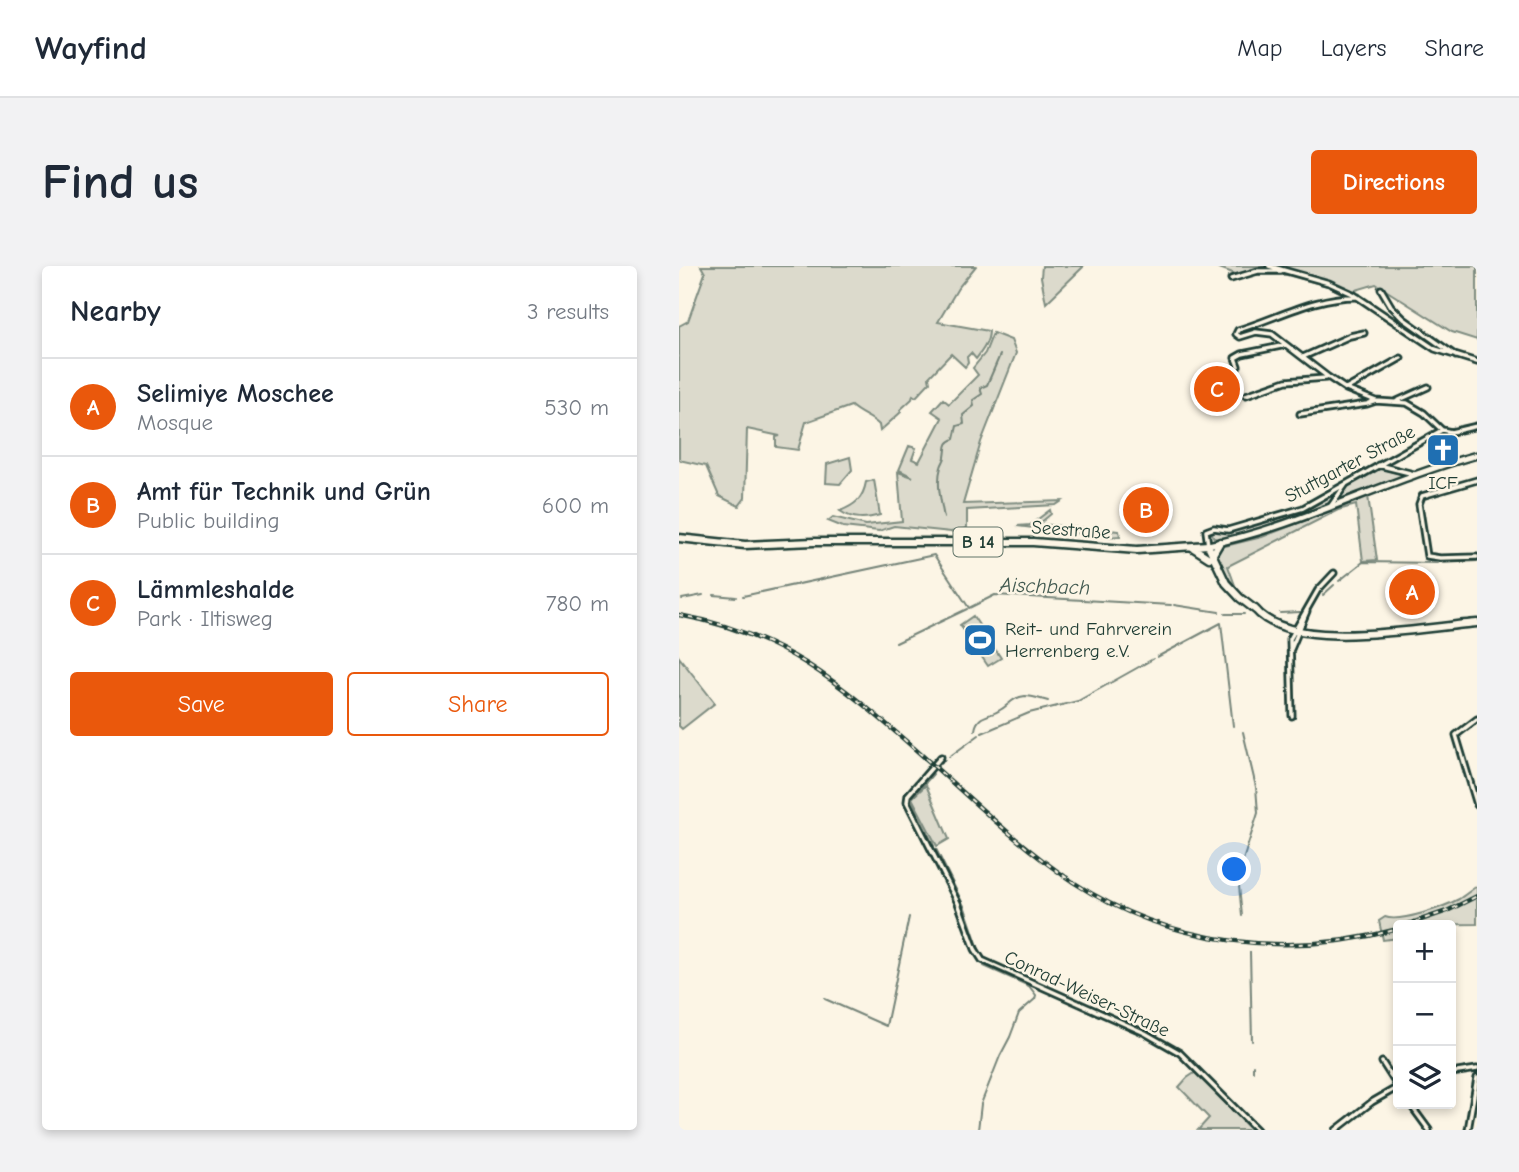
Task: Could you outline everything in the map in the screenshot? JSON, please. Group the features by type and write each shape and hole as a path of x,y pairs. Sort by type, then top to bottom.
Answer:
{"main road":[{"name":"Seestraße","path":"679,538 745,545 814,542 1033,542 1137,550 1192,547 1265,531 1417,474 1477,455"},
{"path":"1211,556 1220,542"},
{"path":"1207,545 1222,578 1232,591 1268,619 1298,629 1319,635 1477,623"},
{"path":"1192,547 1211,556"}],"street":[{"path":"1269,266 1329,283 1358,297 1435,349 1477,362"},
{"path":"1231,279 1258,271 1290,271"},
{"path":"1381,289 1391,306 1404,319 1456,357"},
{"path":"1358,297 1329,299 1308,305 1236,332 1240,337 1265,332 1328,377 1376,401"},
{"path":"1303,357 1350,336 1364,333"},
{"path":"1238,366 1235,358 1238,356 1286,345"},
{"path":"1346,388 1401,358"},
{"path":"1246,395 1286,381 1328,377"},
{"path":"1397,401 1427,387"},
{"path":"1300,414 1376,401 1397,401 1407,403 1424,413 1442,430"},
{"name":"Stuttgarter Straße","path":"1207,545 1206,531 1214,528 1228,530 1303,508 1442,430 1451,432 1477,426"},
{"path":"1378,465 1417,474"},
{"path":"1477,480 1422,496 1420,499 1420,517 1427,556 1477,557"},
{"path":"1329,508 1347,483"},
{"path":"1292,716 1290,643 1318,590 1334,573"},
{"path":"1477,719 1456,735 1477,805"},
{"name":"Conrad-Weiser-Straße","path":"941,757 908,795 907,802 958,903 975,949 982,960 1145,1033 1180,1054 1257,1130"},
{"path":"1382,1062 1393,1079"},
{"path":"1456,1072 1477,1069"},
{"path":"1468,1130 1477,1078"},
{"path":"1336,1130 1372,1102 1393,1090"},
{"path":"1414,1109 1429,1130"}],"shaded area":[{"path":"701,266 976,266 958,288 938,322 989,331 988,339 976,359 971,353 967,357 968,363 965,367 951,354 929,377 930,382 916,397 913,395 901,412 880,431 876,422 851,406 806,422 798,450 776,447 776,437 780,436 747,429 745,498 739,506 719,496 706,466 679,460 679,326 688,321 705,273"},
{"path":"1042,266 1083,267 1046,303 1041,277"},
{"path":"1214,266 1477,266 1477,340 1452,332 1376,284 1343,294 1328,286 1287,275 1238,275"},
{"path":"993,333 1011,340 1016,353 981,442 963,504 1062,501 1056,505 967,510 967,528 951,532 894,526 879,531 843,527 828,521 833,517 866,525 902,521 898,472 913,477 899,470 909,446 916,448 912,459 919,462 942,418 932,411 943,399 949,404 978,375 973,368 985,353"},
{"path":"850,457 852,470 840,484 826,483 827,464"},
{"path":"1378,468 1405,475 1336,502 1350,484"},
{"path":"874,480 880,515 860,518 840,511 857,501 866,482"},
{"path":"1341,491 1330,503 1301,516 1220,539 1214,538 1212,534 1214,530 1230,532 1296,513"},
{"path":"1368,496 1377,560 1363,561 1356,505 1338,510 1228,566 1236,588 1220,566 1216,551 1225,546 1262,537"},
{"path":"1050,510 1051,514 1039,524 1119,531 1120,536 1108,537 1017,526 1030,525"},
{"name":"Reit- und Fahrverein Herrenberg e.V.","path":"973,616 1001,658 988,666 960,625"},
{"path":"679,657 715,703 682,729 679,726"},
{"path":"926,785 949,839 937,846 912,798"},
{"path":"1477,886 1477,924 1456,924 1456,920 1393,920 1393,939 1383,940 1379,921 1385,917 1411,916 1459,899"},
{"path":"1196,1072 1251,1130 1198,1130 1209,1118 1179,1087"}],"waterway":[{"path":"944,518 939,479 947,446 954,439 957,426 964,424 963,415 974,406 973,400 982,394 980,388 987,385 1000,355"},
{"name":"Aischbach","path":"743,596 934,555 969,608 995,595 1171,605"},
{"name":"Aischbach","path":"1443,563 1477,561"},
{"name":"Aischbach","path":"1339,581 1363,562 1438,563"},
{"name":"Aischbach","path":"1323,595 1334,585"},
{"path":"682,599 703,595"},
{"path":"714,595 736,597"},
{"name":"Aischbach","path":"1174,605 1219,612"},
{"path":"896,643 967,609"},
{"name":"Aischbach","path":"1280,613 1300,612"},
{"name":"Aischbach","path":"1225,614 1244,614"},
{"path":"1157,657 1221,623 1233,726"},
{"path":"982,733 1029,713 1078,701 1153,659"},
{"path":"975,730 981,718 1017,698 1028,696 1048,701"},
{"path":"1242,916 1238,876 1258,813 1256,787 1243,732"},
{"path":"949,757 979,735"},
{"path":"941,764 946,760"},
{"path":"933,774 911,799 934,846"},
{"path":"936,849 965,908 979,949"},
{"path":"825,999 886,1026 909,917"},
{"path":"1250,952 1252,1041"},
{"path":"978,1130 981,1104 1000,1056 1019,1013 1036,995 1029,986 984,964"},
{"path":"1253,1065 1253,1071"}],"railway":[{"path":"679,615 748,634 779,648 834,682 888,725 1031,852 1073,882 1110,903 1149,920 1230,940 1272,944 1314,943 1393,930"},
{"path":"1421,920 1477,896"}],"place":[{"name":"Lämmleshalde","path":"1217,389"},
{"name":"ICF","path":"1443,450"},
{"name":"Amt für Technik und Grün","path":"1146,510"},
{"name":"Selimiye Moschee","path":"1412,592"},
{"name":"Reit- und Fahrverein Herrenberg e.V.","path":"980,640"}]}
